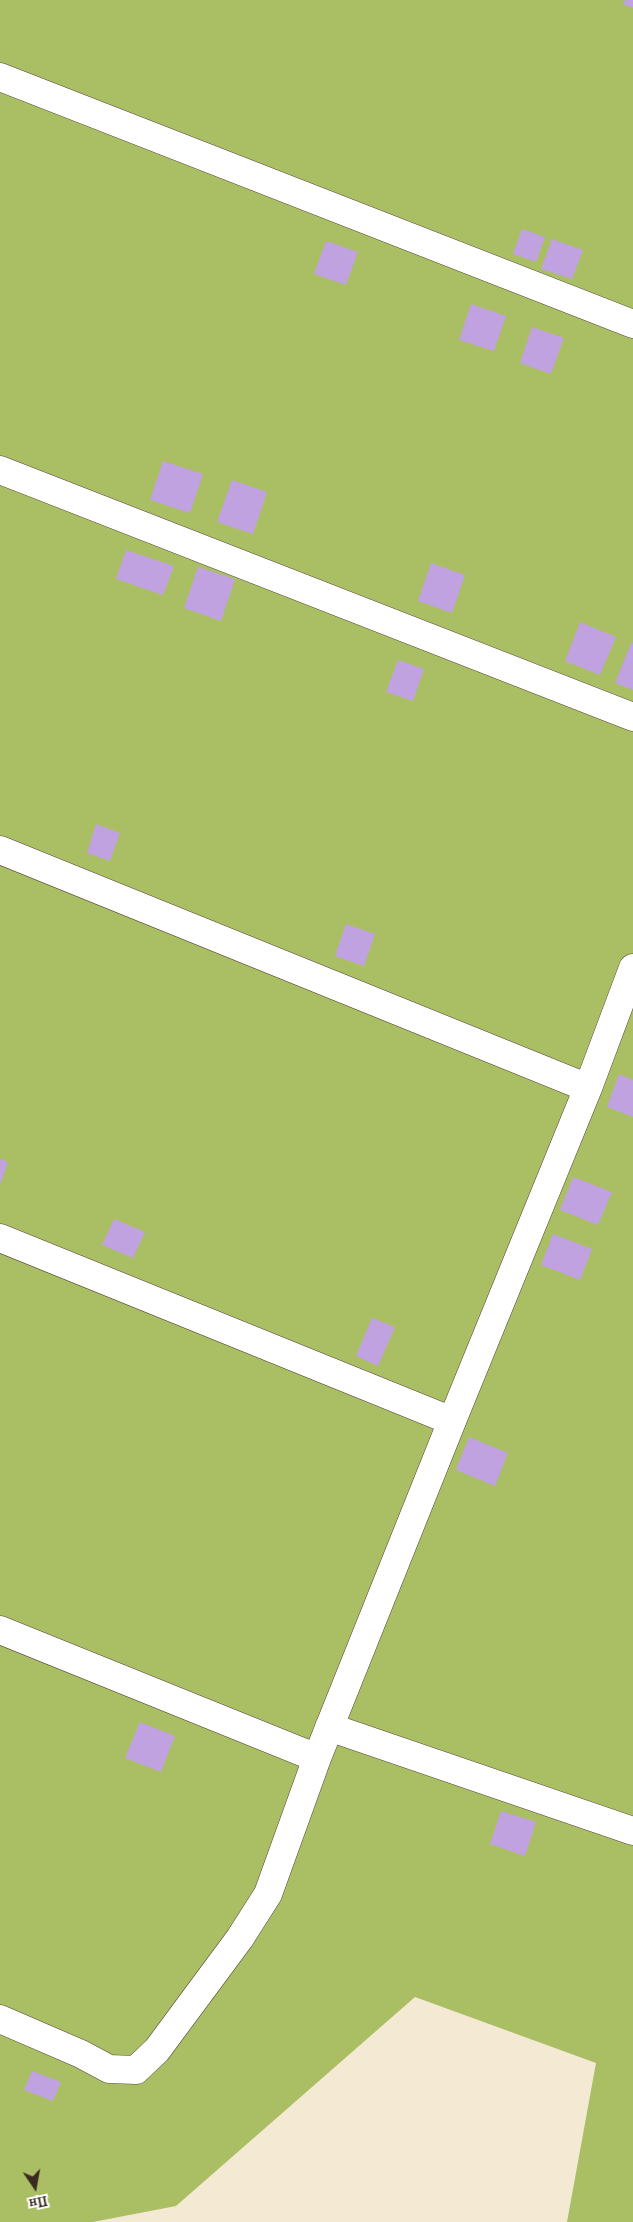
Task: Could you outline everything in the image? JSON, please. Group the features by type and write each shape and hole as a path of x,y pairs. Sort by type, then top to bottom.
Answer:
{"lane":[{"path":"0,77 633,324"},
{"path":"0,470 633,717"},
{"path":"0,850 588,1088"},
{"path":"0,2019 81,2054 109,2069 136,2070 157,2050 240,1938 268,1894 317,1758 588,1088 633,968"},
{"path":"0,1238 452,1421"},
{"path":"0,1630 317,1758"},
{"path":"330,1727 633,1831"}],"green space":[{"path":"0,0 633,0 633,2222 567,2222 596,2063 415,1997 176,2206 93,2222 0,2222"}],"building":[{"path":"625,0 633,0 633,8 623,4"},
{"path":"522,229 545,237 536,262 513,254"},
{"path":"552,239 583,250 572,279 541,269"},
{"path":"326,241 358,252 346,285 314,274"},
{"path":"471,304 506,316 494,351 459,340"},
{"path":"532,327 564,338 551,374 520,363"},
{"path":"163,461 203,474 190,513 150,500"},
{"path":"232,480 267,492 253,534 217,522"},
{"path":"126,550 174,566 163,595 116,579"},
{"path":"431,563 465,575 452,613 418,601"},
{"path":"198,567 235,579 221,621 184,608"},
{"path":"580,622 616,637 600,675 565,661"},
{"path":"631,643 633,644 633,690 615,683"},
{"path":"398,660 424,669 413,701 386,692"},
{"path":"96,824 120,833 110,861 87,853"},
{"path":"346,924 375,934 364,966 335,956"},
{"path":"619,1074 633,1080 633,1117 607,1107"},
{"path":"0,1159 8,1162 0,1185"},
{"path":"573,1177 612,1192 598,1225 560,1210"},
{"path":"114,1219 145,1232 133,1258 102,1245"},
{"path":"553,1234 592,1249 580,1280 541,1265"},
{"path":"372,1318 395,1327 378,1366 356,1356"},
{"path":"469,1437 508,1453 495,1486 456,1470"},
{"path":"140,1722 175,1736 161,1772 125,1758"},
{"path":"501,1811 536,1822 525,1856 490,1844"},
{"path":"32,2071 61,2082 53,2101 24,2090"}]}
